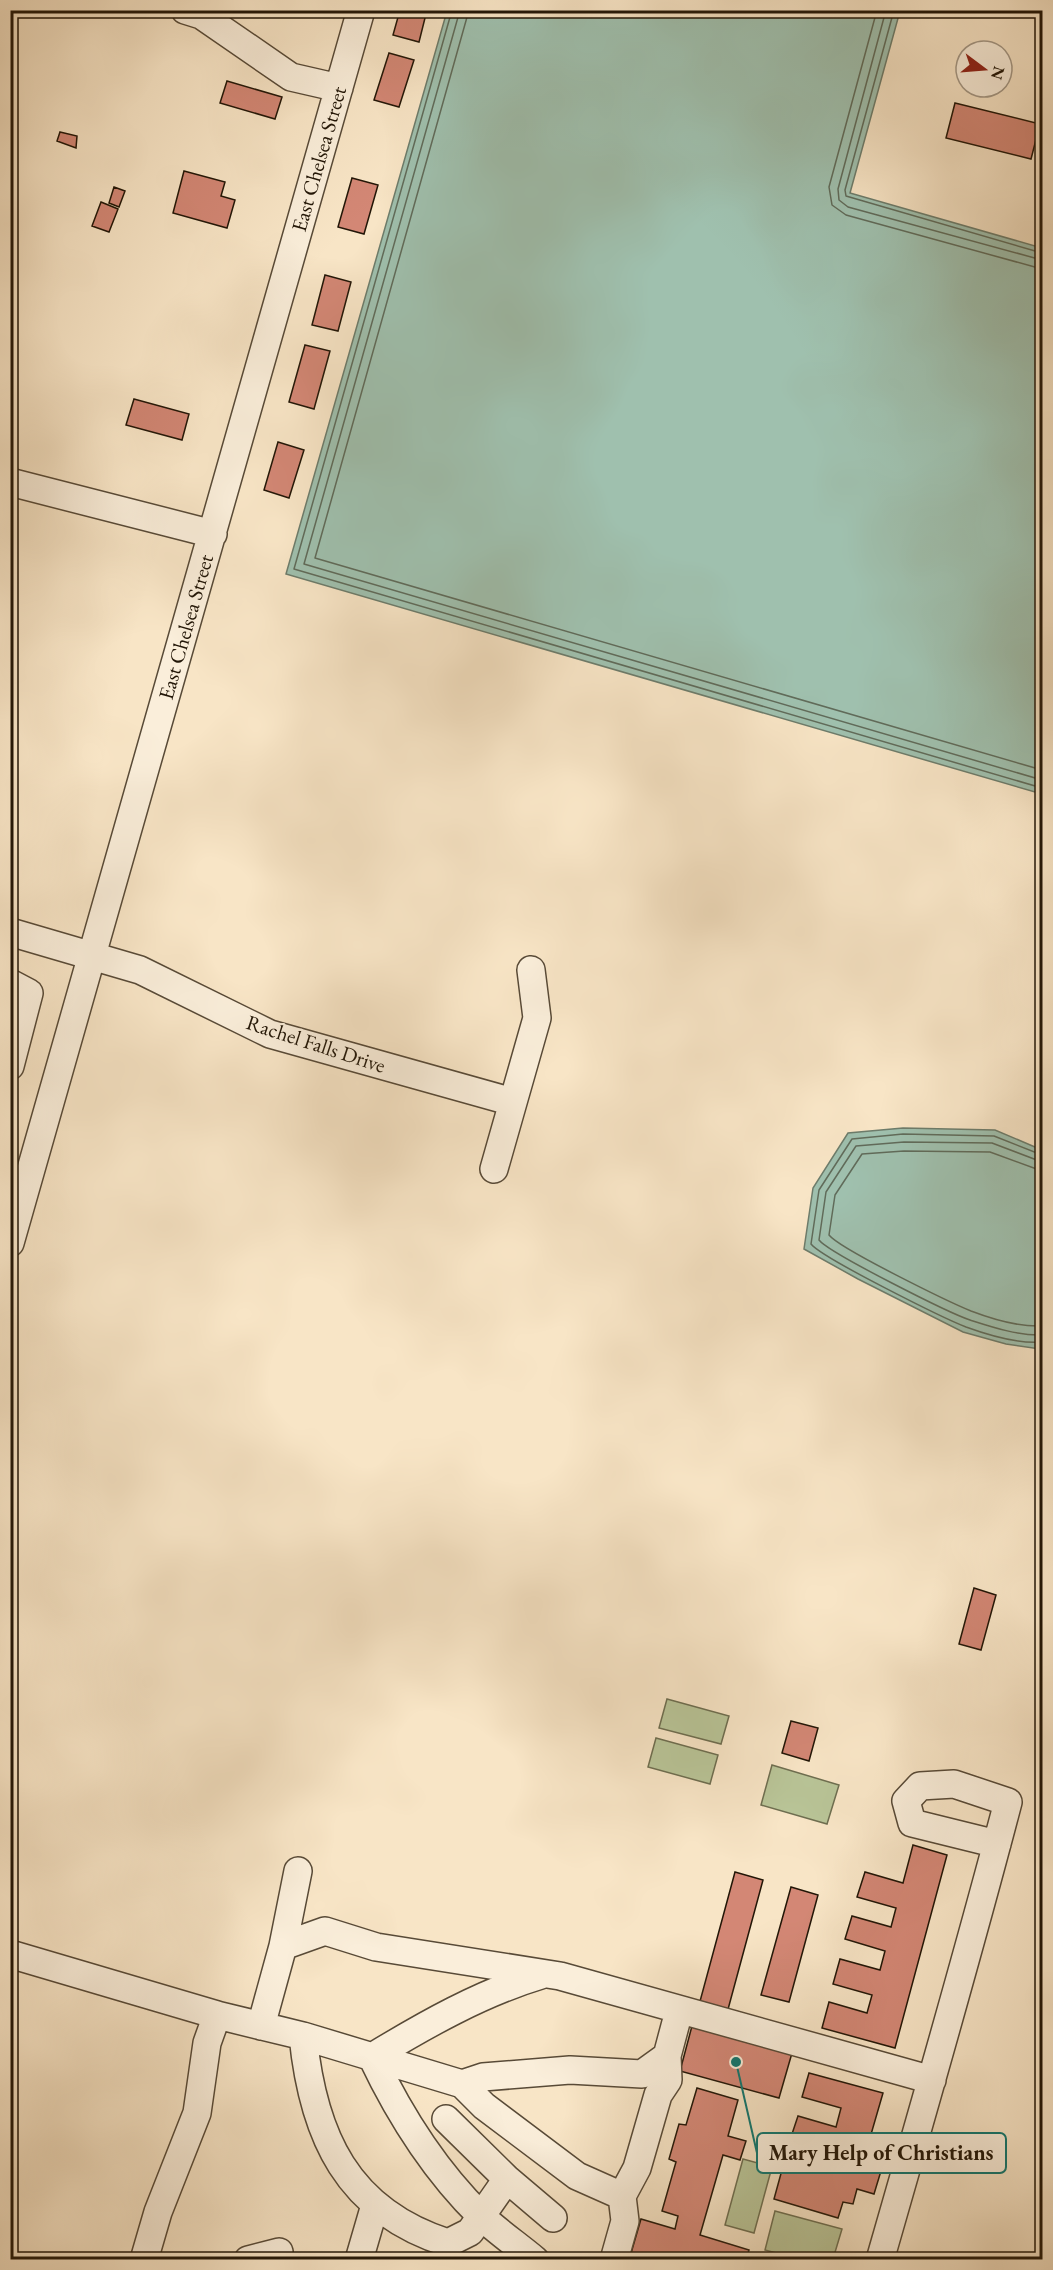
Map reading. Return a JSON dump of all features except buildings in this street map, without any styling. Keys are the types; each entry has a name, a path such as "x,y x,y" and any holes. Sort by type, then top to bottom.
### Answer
{"street":[{"path":"184,10 201,15 291,77 339,88"},
{"name":"East Chelsea Street","path":"10,1243 361,10"},
{"path":"10,482 213,534"},
{"name":"Rachel Falls Drive","path":"10,932 140,970 270,1034 513,1102"},
{"path":"494,1169 537,1018 531,970"},
{"path":"10,983 29,993 10,1066"},
{"path":"880,2259 997,1844"},
{"path":"261,2026 283,1946 298,1871"},
{"path":"283,1946 325,1931 376,1947 587,1982 680,2011 932,2080"},
{"path":"10,1954 216,2015 303,2036 462,2084 484,2106 577,2176 622,2196"},
{"path":"372,2057 428,2024 522,1981 542,1975"},
{"path":"614,2259 625,2221 622,2196 638,2168 650,2084 667,2056 680,2011"},
{"path":"144,2259 158,2212 197,2113 207,2043 216,2015"},
{"path":"303,2036 305,2062 328,2144 356,2188 375,2205 417,2234 448,2243 470,2232 483,2217 507,2179"},
{"path":"372,2057 414,2136 448,2182 483,2217 535,2259"},
{"path":"462,2084 483,2077 570,2070 650,2084"},
{"path":"446,2119 507,2179 553,2218"},
{"path":"359,2259 375,2205"},
{"path":"248,2259 279,2252"}],"shaded area":[{"path":"667,1699 729,1716 721,1744 659,1728"},
{"path":"656,1738 718,1755 710,1784 648,1767"},
{"path":"772,1765 839,1785 827,1824 761,1805"},
{"path":"743,2159 772,2167 754,2233 725,2225"},
{"path":"775,2211 842,2229 833,2259 798,2259 765,2250"}],"water":[{"path":"447,11 900,11 850,193 1042,248 1042,794 286,574"},
{"path":"903,1128 995,1130 1042,1150 1042,1346 1040,1349 1006,1344 963,1332 804,1249 813,1188 848,1133"}],"place":[{"name":"Mary Help of Christians","path":"736,2062"}]}
